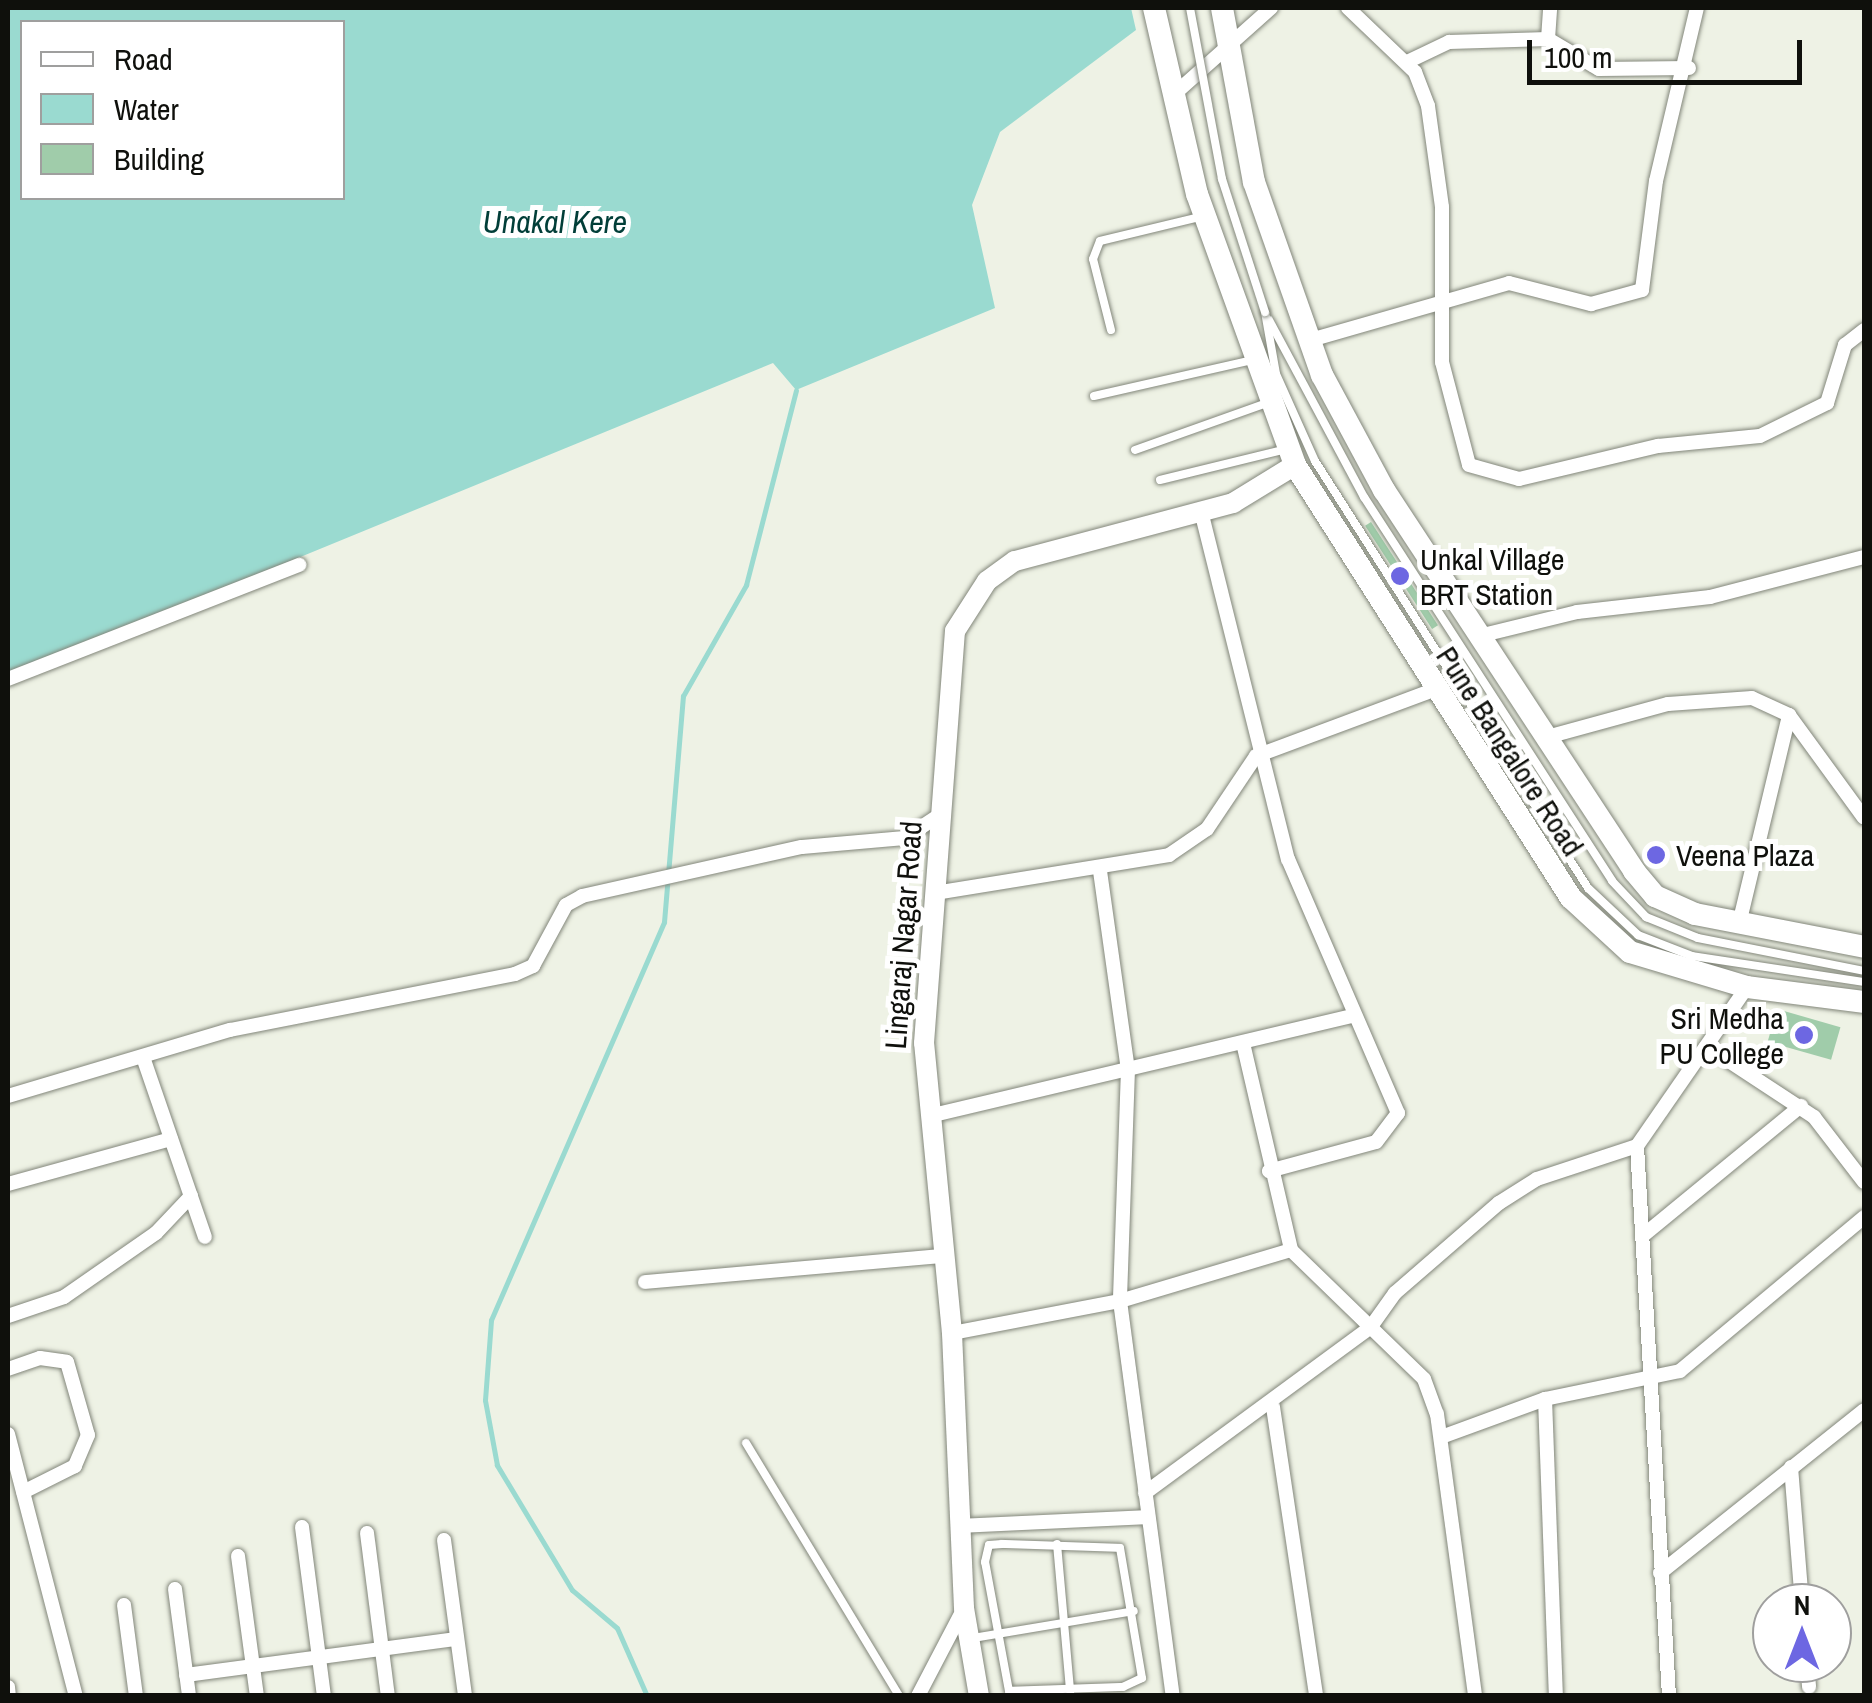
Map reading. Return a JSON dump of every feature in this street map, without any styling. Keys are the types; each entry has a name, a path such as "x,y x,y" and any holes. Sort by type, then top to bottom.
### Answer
{"main road":[{"name":"Pune Bangalore Road","path":"1154,8 1170,97 1204,216 1252,360 1292,457 1432,691 1582,914 1630,952 1747,986 1864,1002"},
{"name":"Pune Bangalore Road","path":"1222,8 1254,182 1307,341 1384,490 1655,896 1739,924 1864,947"}],"street":[{"path":"1170,97 1271,8"},
{"path":"1348,8 1407,62 1428,106 1442,207 1436,310 1458,448 1491,477 1519,479 1658,446 1760,436 1810,417 1827,403 1844,346 1864,330"},
{"path":"1548,39 1550,8"},
{"path":"1307,341 1436,310 1508,283 1543,285 1591,304 1642,290 1656,181 1689,68 1697,8"},
{"path":"1407,62 1449,42 1548,39 1599,68 1689,68"},
{"name":"Lingaraj Nagar Road","path":"980,1696 964,1608 952,1332 929,1116 924,1014 954,630 987,581 1057,545 1201,512 1261,493 1292,457"},
{"path":"1201,512 1256,756 1351,1016 1396,1122 1376,1142 1269,1171"},
{"path":"1483,635 1577,612 1710,597 1864,557"},
{"path":"8,679 299,565"},
{"path":"935,893 1100,872 1193,843 1256,756 1432,691"},
{"path":"1547,737 1696,700 1752,698 1789,715 1864,818"},
{"path":"1739,924 1789,715"},
{"path":"8,1096 144,1060 230,1030 516,974 534,966 566,905 785,850 905,838 941,814"},
{"path":"1100,872 1128,1070 1120,1302 1173,1696"},
{"path":"1145,1494 1272,1406 1370,1328 1395,1293 1500,1204 1537,1179 1637,1146 1709,1048 1747,986"},
{"path":"929,1116 1351,1016"},
{"path":"1243,1042 1269,1171 1291,1250 1424,1379 1444,1436 1475,1696"},
{"path":"1709,1048 1801,1106 1864,1182"},
{"path":"144,1060 206,1237"},
{"path":"1645,1234 1801,1106"},
{"path":"8,1184 172,1140"},
{"path":"1637,1146 1669,1696"},
{"path":"8,1316 64,1297 156,1233 191,1196"},
{"path":"1444,1436 1545,1399 1652,1380 1697,1359 1864,1217"},
{"path":"952,1332 1120,1302 1291,1250"},
{"path":"645,1282 943,1256"},
{"path":"8,1369 40,1358 67,1362 88,1435 76,1466 23,1492"},
{"path":"1545,1399 1556,1696"},
{"path":"1272,1406 1316,1696"},
{"path":"1660,1573 1864,1410"},
{"path":"8,1434 76,1696"},
{"path":"1790,1468 1800,1583"},
{"path":"960,1526 1148,1517"},
{"path":"302,1527 324,1696"},
{"path":"367,1533 388,1696"},
{"path":"444,1540 465,1696"},
{"path":"238,1556 256,1696"},
{"path":"175,1589 189,1696"},
{"path":"124,1606 136,1696"},
{"path":"918,1696 964,1608"},
{"path":"186,1675 458,1639"},
{"path":"1809,1683 1809,1687"},
{"path":"8,1687 9,1696"}],"lane":[{"path":"1190,8 1222,179 1264,312 1276,374 1315,461 1588,888 1638,936 1692,956 1864,982"},
{"path":"1110,330 1093,259 1100,241 1204,216"},
{"path":"1264,312 1364,497 1612,881 1646,917 1698,938 1864,971"},
{"path":"1094,396 1252,360"},
{"path":"1134,450 1268,402"},
{"path":"1160,480 1292,457"},
{"path":"746,1444 899,1696"},
{"path":"1057,1544 1070,1691"},
{"path":"1057,1544 1120,1548 1134,1611 1142,1678 1070,1691 1009,1691 985,1552 1057,1544"},
{"path":"969,1639 1134,1611"}],"water":[{"name":"Unakal Kere","path":"8,8 1131,8 1136,30 1000,132 972,205 995,308 796,390 773,363 8,677"}],"building":[{"path":"1371,522 1438,625 1432,629 1365,526"},
{"name":"Sri Medha PU College","path":"1777,1009 1840,1027 1831,1060 1768,1042"}],"waterway":[{"path":"647,1696 617,1628 572,1590 497,1465 485,1400 491,1320 664,922 683,696 746,585 796,390"}],"place":[{"name":"Unkal Village BRT Station","path":"1400,576"},
{"name":"Veena Plaza","path":"1656,855"},
{"name":"Sri Medha PU College","path":"1804,1035"}]}
